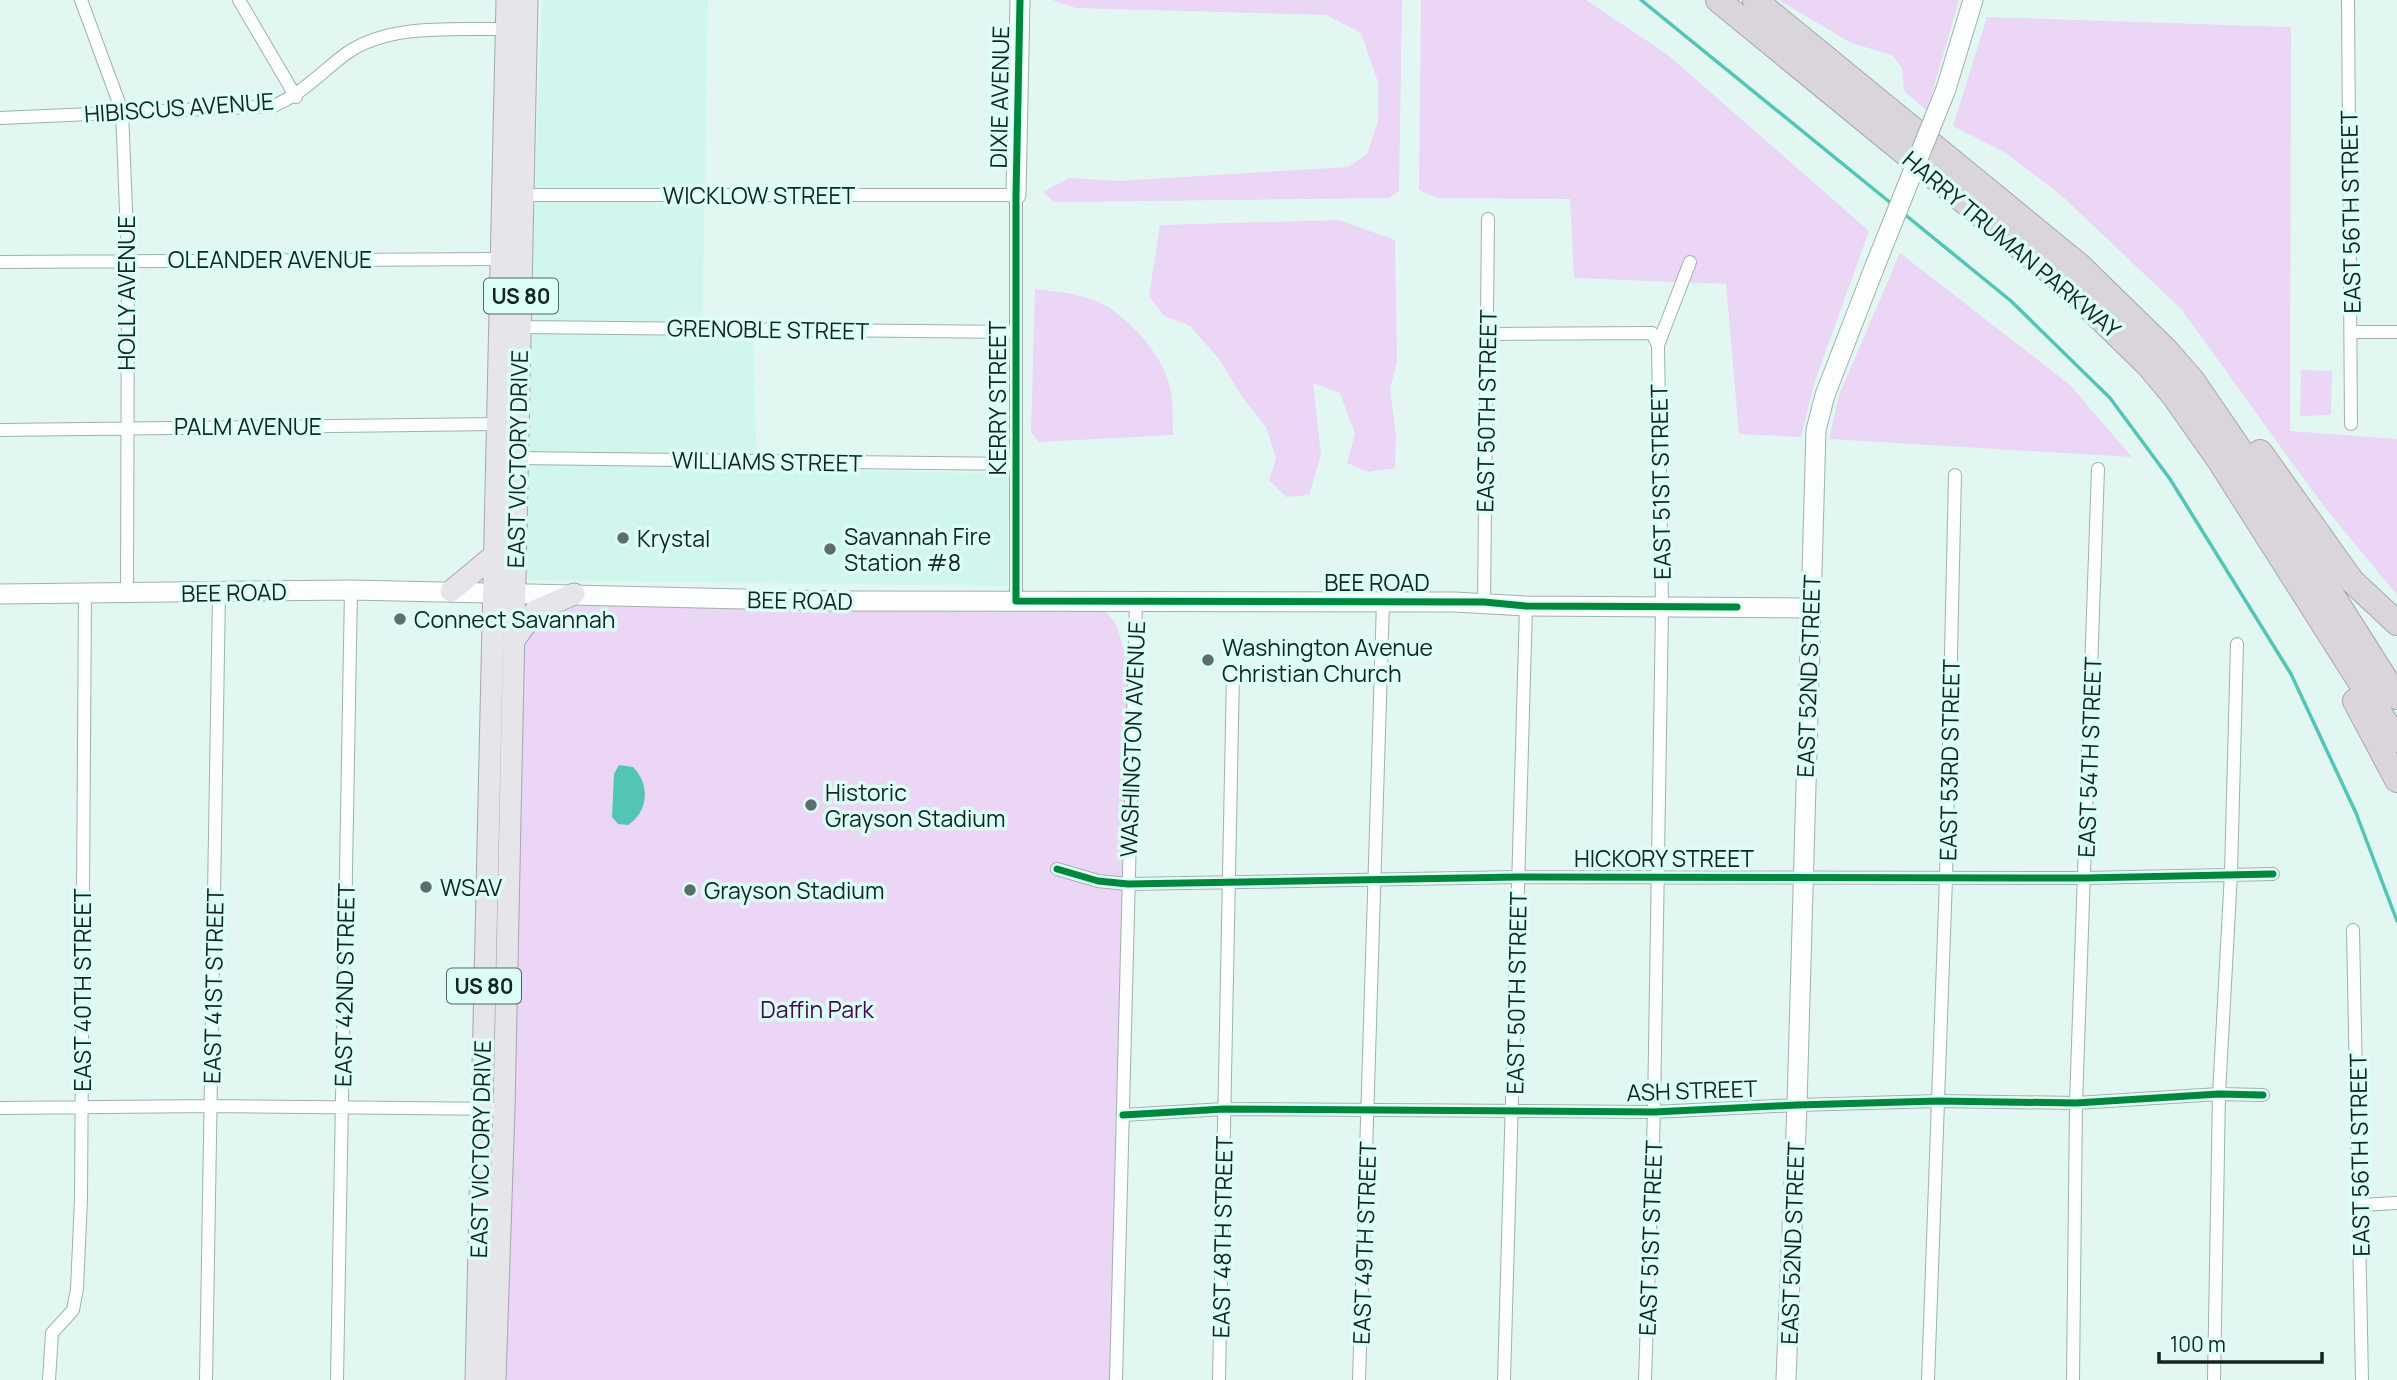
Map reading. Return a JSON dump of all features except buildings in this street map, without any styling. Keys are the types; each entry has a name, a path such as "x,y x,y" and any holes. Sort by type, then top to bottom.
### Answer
{"highway":[{"name":"HARRY TRUMAN PARKWAY","path":"1718,0 2094,310 2174,396 2397,740"},
{"name":"HARRY TRUMAN PARKWAY","path":"1755,0 2046,238 2129,311 2193,381 2397,697"},
{"path":"2046,238 2099,272 2148,310 2200,364 2352,581 2397,623"},
{"path":"2256,519 2397,780"}],"main road":[{"name":"EAST VICTORY DRIVE","path":"476,1380 481,1109 513,642 493,556 507,0"},
{"name":"EAST VICTORY DRIVE","path":"495,1380 504,1109 497,876 503,592 517,458 527,0"},
{"name":"DIXIE AVENUE","path":"1016,195 1020,0"},
{"name":"EAST 52ND STREET","path":"1786,1380 1797,1105 1801,877 1816,430 1825,395 1946,89 1973,0"},
{"path":"451,591 493,556"},
{"name":"BEE ROAD","path":"0,594 351,590 808,601 1484,602 1525,606 1811,608"},
{"path":"513,642 535,611 574,594"}],"street":[{"name":"HOLLY AVENUE","path":"81,0 122,111 128,259 127,593"},
{"path":"239,0 296,97"},
{"name":"EAST 56TH STREET","path":"2348,0 2351,424"},
{"name":"HIBISCUS AVENUE","path":"0,118 274,106 296,97 349,52 369,43 393,36 444,30 505,29"},
{"name":"WICKLOW STREET","path":"501,196 1016,195"},
{"name":"KERRY STREET","path":"1016,195 1016,601"},
{"name":"EAST 50TH STREET","path":"1484,602 1488,219"},
{"name":"OLEANDER AVENUE","path":"0,262 128,259 499,259"},
{"name":"EAST 51ST STREET","path":"1645,1380 1659,878 1662,607 1658,345 1690,262"},
{"name":"GRENOBLE STREET","path":"520,327 1016,332"},
{"path":"2352,332 2397,332"},
{"path":"1487,334 1652,334 1658,345"},
{"name":"PALM AVENUE","path":"0,430 126,426 496,424"},
{"name":"WILLIAMS STREET","path":"517,458 1016,464"},
{"name":"EAST 54TH STREET","path":"2073,1380 2076,1103 2098,469"},
{"name":"EAST 53RD STREET","path":"1928,1380 1946,878 1955,475"},
{"name":"EAST 42ND STREET","path":"337,1380 351,590"},
{"name":"EAST 40TH STREET","path":"49,1380 52,1333 73,1310 77,1289 82,1107 85,592"},
{"name":"EAST 41ST STREET","path":"206,1380 219,592"},
{"name":"WASHINGTON AVENUE","path":"1116,1380 1136,601"},
{"name":"EAST 49TH STREET","path":"1359,1380 1383,602"},
{"name":"EAST 50TH STREET","path":"1504,1380 1525,606"},
{"path":"2214,1380 2219,1094 2231,873 2237,644"},
{"name":"EAST 48TH STREET","path":"1219,1380 1233,673"},
{"name":"HICKORY STREET","path":"1057,869 1098,881 1128,884 1518,877 2085,878 2273,874"},
{"name":"EAST 56TH STREET","path":"2353,930 2362,1380"},
{"name":"ASH STREET","path":"1123,1115 1224,1109 1654,1112 1938,1101 2076,1103 2219,1094 2263,1095"},
{"path":"0,1108 211,1106 504,1109"},
{"path":"2360,1205 2397,1203"}],"shaded area":[{"path":"542,0 708,0 702,335 753,336 757,468 1009,474 1008,586 520,580"},
{"path":"619,765 633,767 639,774 644,789 645,797 640,812 628,825 618,824 612,817 614,774"}],"green space":[{"path":"1052,0 1402,0 1399,191 1389,198 1054,202 1043,192 1069,178 1117,181 1348,167 1367,154 1378,121 1378,82 1361,33 1326,15 1076,8"},
{"path":"1421,0 1586,0 1668,55 1869,231 1814,384 1801,437 1739,434 1726,284 1574,278 1570,199 1437,198 1419,190"},
{"path":"1779,0 1959,0 1927,111 1904,91 1902,68 1892,55 1851,43"},
{"path":"1987,17 2291,27 2290,431 2397,439 2397,595 2322,504 2181,309 2062,196 2006,153 1953,126"},
{"path":"1339,220 1395,240 1397,361 1390,389 1396,436 1395,468 1368,472 1347,463 1355,434 1340,393 1313,383 1321,455 1309,495 1286,497 1269,480 1276,458 1266,427 1242,397 1220,360 1190,326 1163,315 1149,296 1160,225"},
{"path":"1900,253 2070,385 2132,457 1829,439 1839,395"},
{"path":"1035,289 1091,299 1118,314 1137,332 1154,352 1166,375 1172,399 1173,435 1039,442 1031,432"},
{"path":"2301,370 2332,371 2331,415 2300,416"},
{"name":"Daffin Park","path":"554,604 1104,609 1116,624 1129,665 1110,1380 502,1380 522,644 527,627"}],"waterway":[{"path":"1641,0 1892,204"},
{"path":"1903,213 2011,301 2110,398 2170,479 2291,674 2356,813 2397,921"}],"cycle path":[{"path":"1020,0 1016,195 1016,601 1484,602 1526,606 1737,607"},
{"path":"1057,869 1098,881 1128,884 1518,877 2085,878 2273,874"},
{"path":"1123,1115 1224,1109 1654,1112 1938,1101 2076,1103 2219,1094 2263,1095"}],"place":[{"name":"Krystal","path":"623,538"},
{"name":"Savannah Fire Station #8","path":"830,549"},
{"name":"Connect Savannah","path":"400,619"},
{"name":"Washington Avenue Christian Church","path":"1208,660"},
{"name":"Historic Grayson Stadium","path":"811,805"},
{"name":"WSAV","path":"426,887"},
{"name":"Grayson Stadium","path":"690,890"}]}
